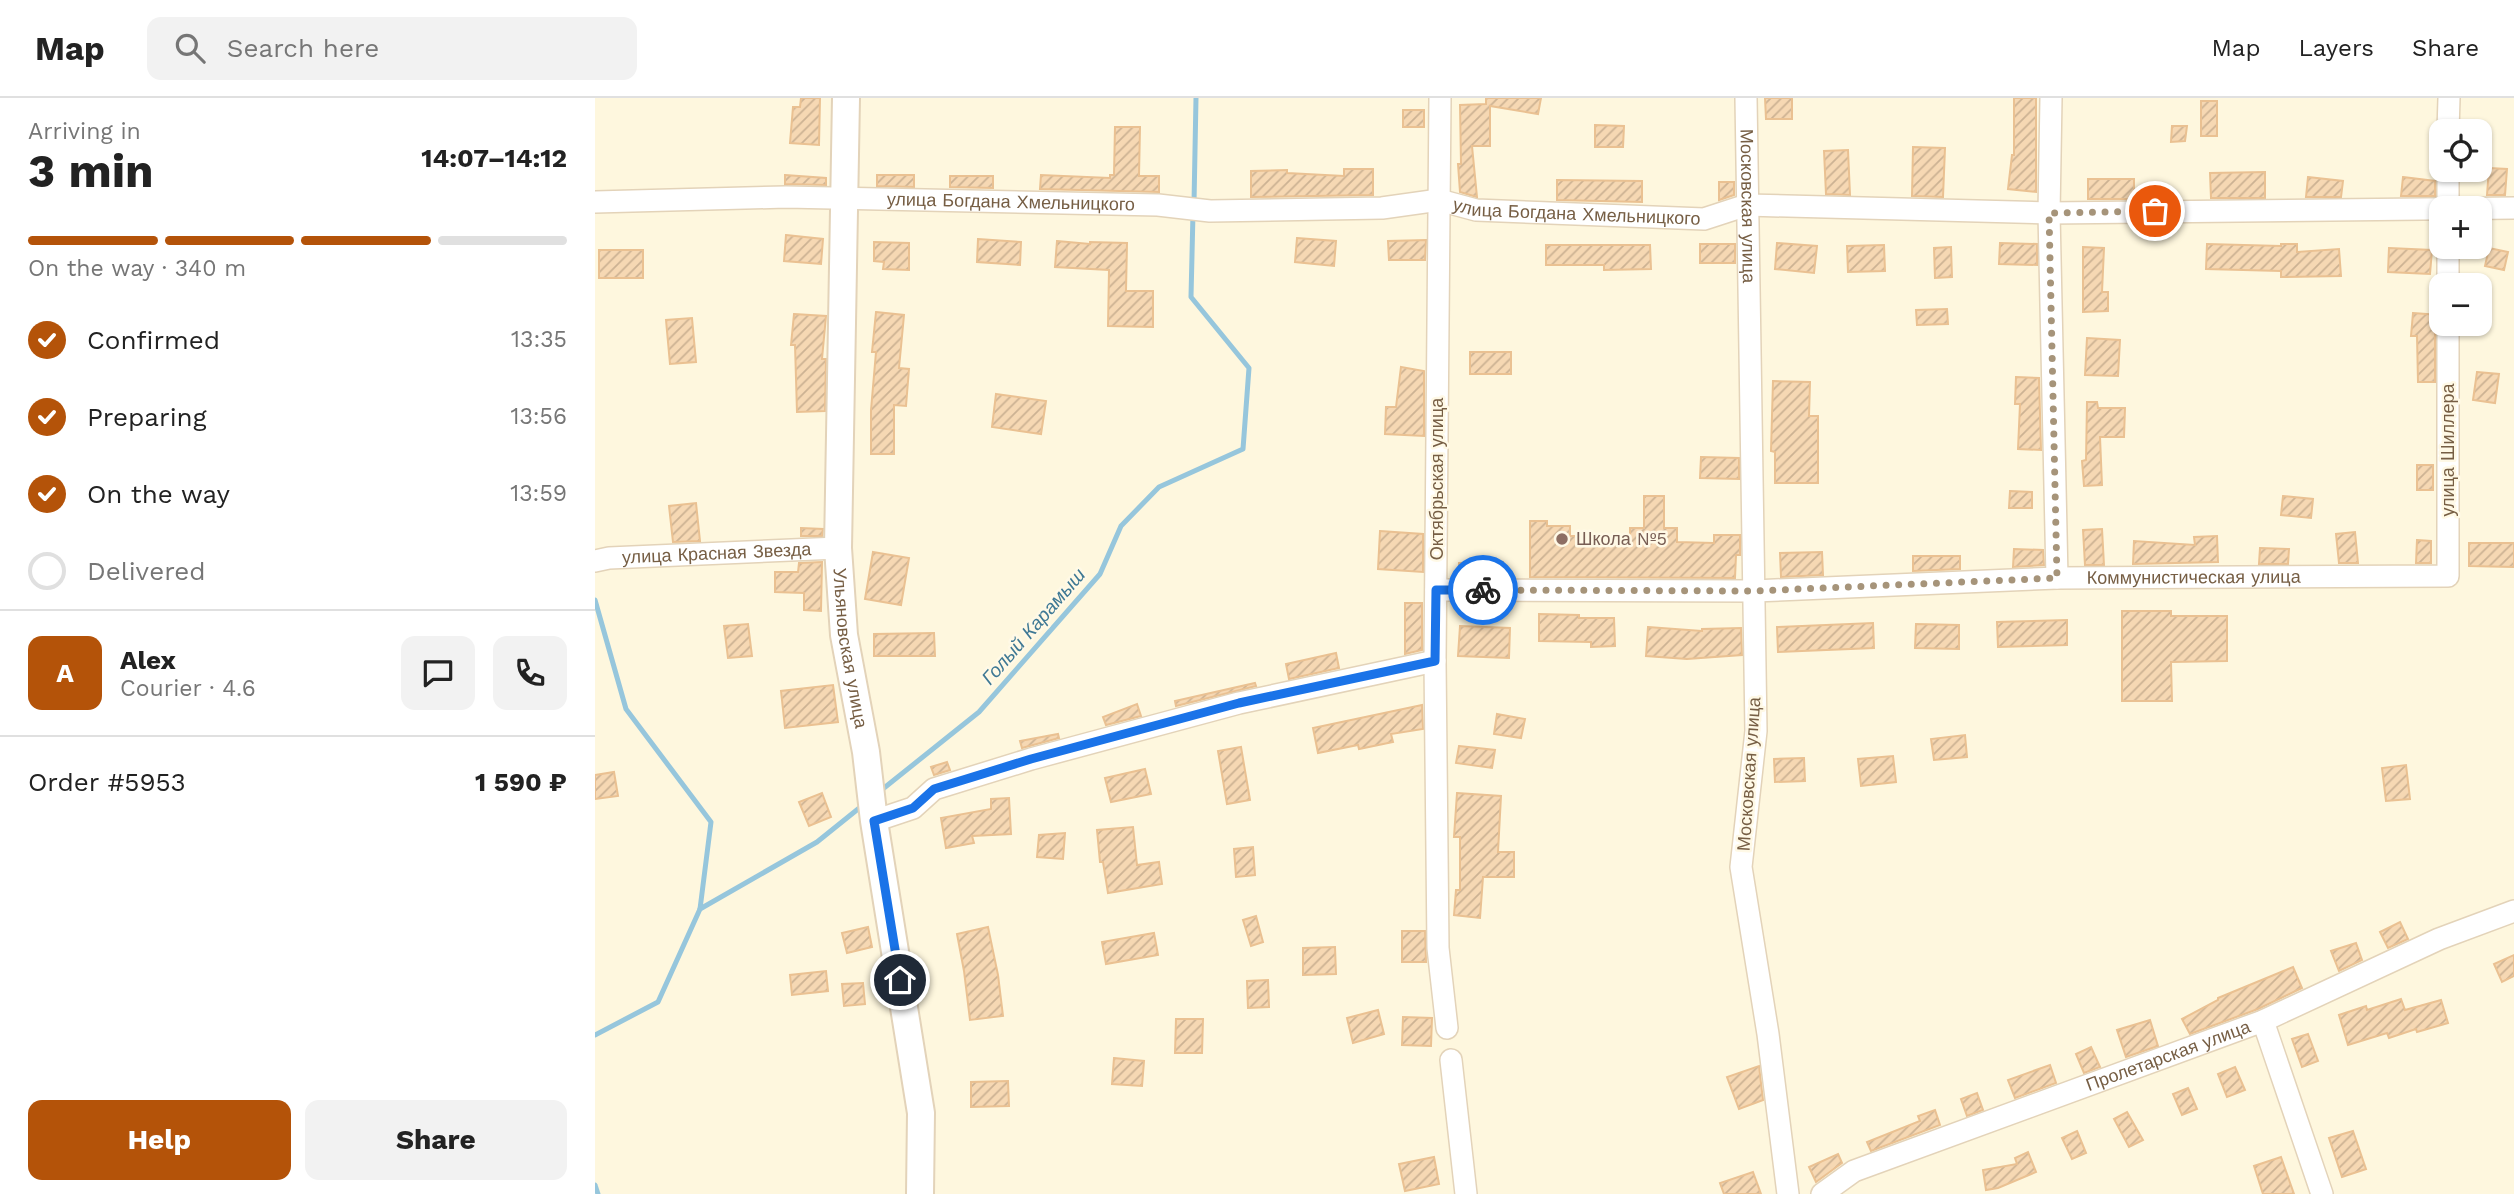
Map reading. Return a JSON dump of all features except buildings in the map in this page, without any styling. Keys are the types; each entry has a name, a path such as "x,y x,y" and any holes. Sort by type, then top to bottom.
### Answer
{"street":[{"name":"Ульяновская улица","path":"846,98 838,548 844,635 866,752 874,821 921,1113 921,1194"},
{"name":"Октябрьская улица","path":"1440,98 1435,661 1438,948 1447,1028"},
{"name":"Московская улица","path":"1746,98 1756,731 1741,867 1768,1034 1788,1194"},
{"path":"2051,98 2049,213 2057,578"},
{"path":"2448,119 2449,98"},
{"name":"улица Богдана Хмельницкого","path":"595,202 786,197 1158,205 1210,211 1382,208 1439,200 1476,210 1704,219 1747,205 2049,213 2429,208"},
{"name":"улица Богдана Хмельницкого","path":"2492,208 2514,208"},
{"name":"улица Шиллера","path":"2448,336 2448,576"},
{"name":"улица Красная Звезда","path":"602,560 838,548"},
{"name":"Коммунистическая улица","path":"1436,590 1754,591 2057,578 2448,576"},
{"path":"874,821 913,808 934,789 1031,759 1239,703 1435,661"},
{"name":"Пролетарская улица","path":"1822,1194 1854,1171 2263,1021 2439,939 2514,911"},
{"path":"2263,1021 2322,1194"},
{"path":"1451,1059 1466,1194"}],"waterway":[{"name":"Голый Карамыш","path":"1194,203 1196,98"},
{"name":"Голый Карамыш","path":"879,792 979,712 1100,574 1121,526 1159,487 1243,449 1249,368 1191,297 1193,213"},
{"name":"Голый Карамыш","path":"595,600 626,709 711,822 700,909 658,1002 595,1035"},
{"name":"Голый Карамыш","path":"700,909 817,842 863,805"},
{"name":"Голый Карамыш","path":"595,1185 598,1194"}],"way so far":[{"path":"1483,590 1754,591 2057,578 2049,213 2155,211"}],"place":[{"name":"Школа №5","path":"1562,539"}],"route":[{"path":"900,980 874,821 913,808 934,789 1031,759 1239,703 1435,661 1436,590 1483,590"}]}
